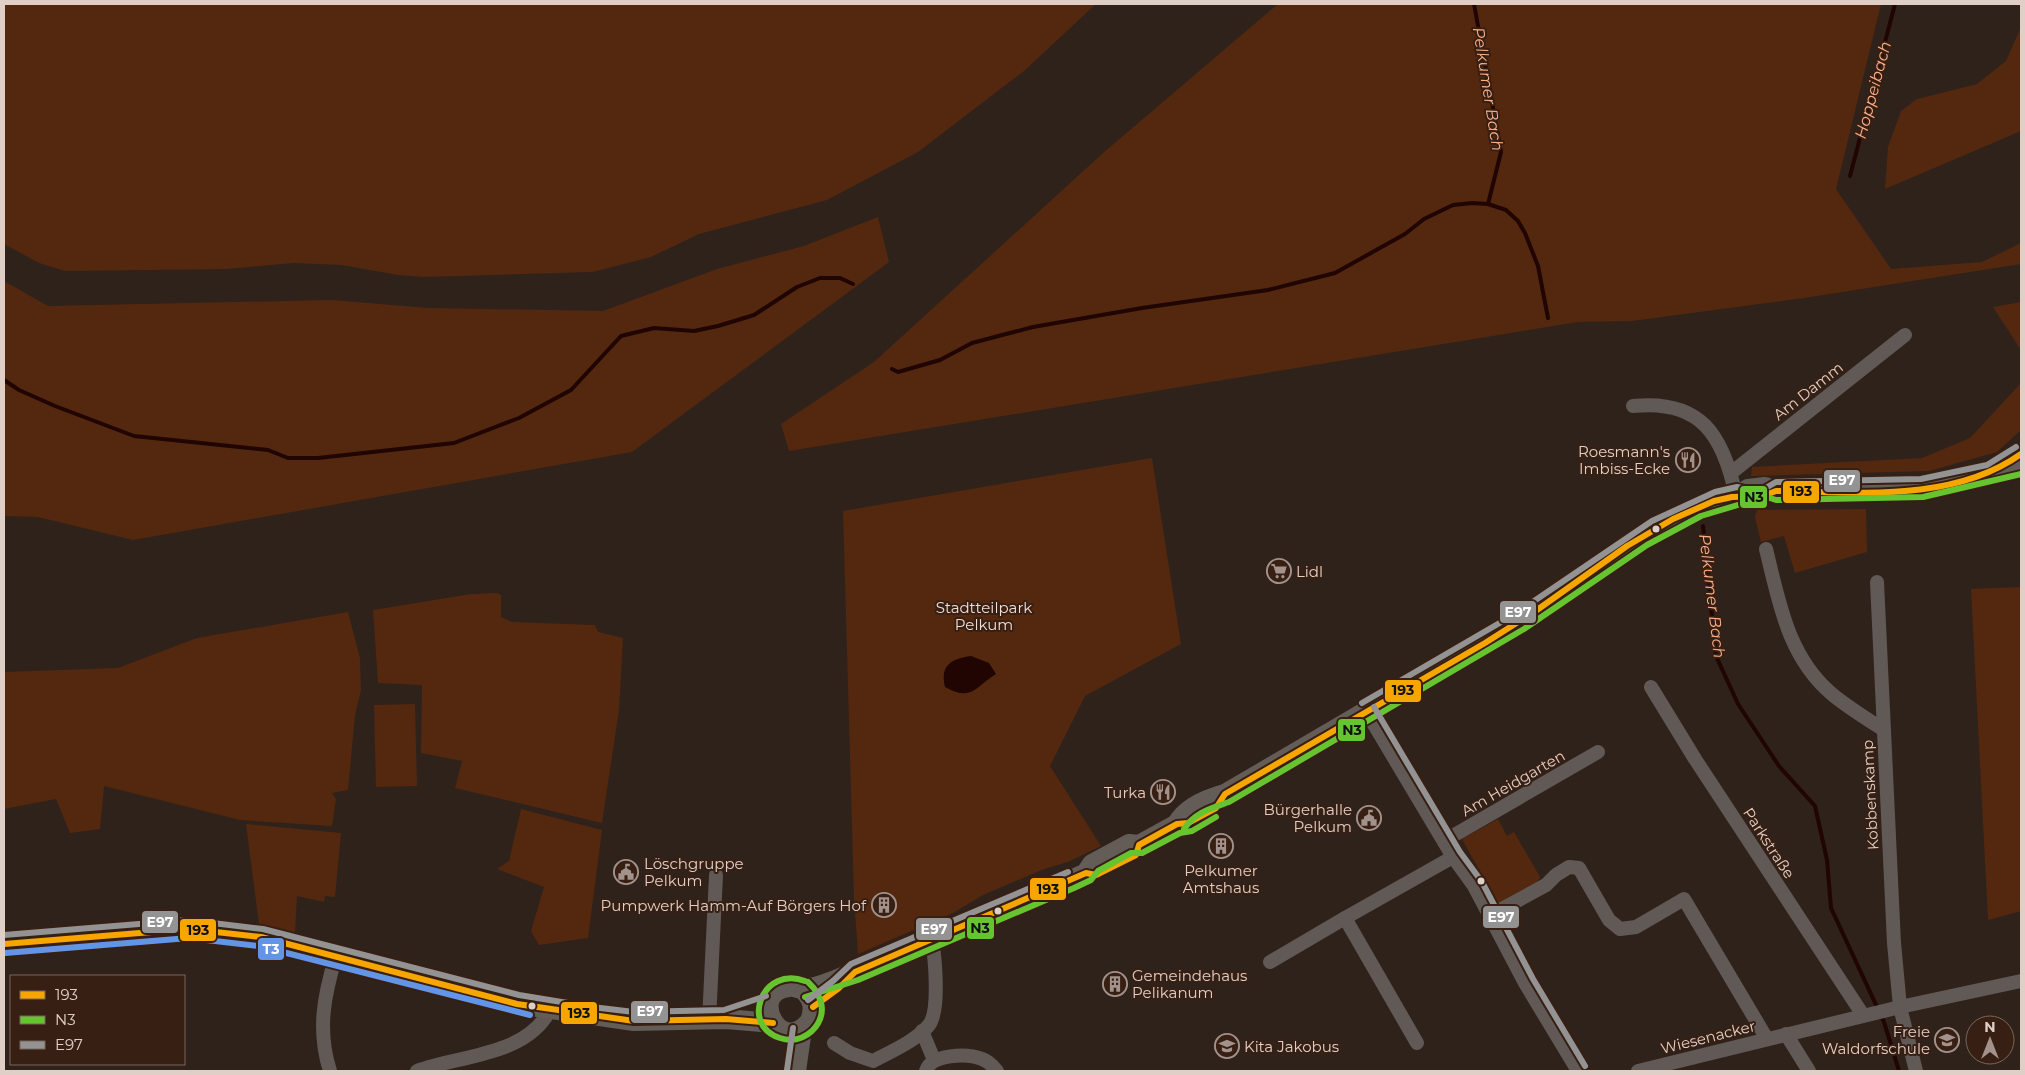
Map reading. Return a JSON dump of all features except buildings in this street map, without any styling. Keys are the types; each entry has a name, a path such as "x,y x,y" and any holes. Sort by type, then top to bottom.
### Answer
{"main road":[{"path":"1990,473 2021,454"},
{"path":"790,1071 776,992 788,987 802,989 855,972 1086,873 1092,864 1129,844 1139,845 1177,824 1182,814 1209,798 1226,794 1520,621 1642,537 1698,508 1737,496 1749,499 1766,497 1776,491 1922,488 2021,465"},
{"path":"4,944 189,929 221,931 261,937 516,1004 634,1021 810,1021 813,1007 812,1000 802,989"},
{"path":"813,1007 839,988 855,972"},
{"path":"781,1022 796,1071"}],"street":[{"name":"Am Damm","path":"1731,473 1905,335"},
{"path":"1633,406 1653,404 1672,407 1687,412 1701,420 1713,434 1731,473 1737,496"},
{"path":"1766,548 1784,616 1803,663 1832,695 1884,730"},
{"name":"Kobbenskamp","path":"1876,582 1893,934 1893,1008 1916,1071"},
{"name":"Parkstraße","path":"1651,687 1695,759 1867,1014"},
{"path":"1366,711 1453,857 1468,876 1525,983 1578,1071"},
{"name":"Am Heidgarten","path":"1444,841 1598,752"},
{"path":"1270,962 1453,857"},
{"path":"1490,915 1546,885 1556,874 1569,867 1578,868 1609,920 1620,929 1636,927 1684,899 1767,1039"},
{"path":"716,875 717,1020"},
{"path":"1345,918 1417,1043"},
{"path":"834,1043 876,1066 929,1025 934,1016 936,960 932,940"},
{"path":"330,1071 322,1021 325,993 336,956"},
{"path":"1893,1008 2021,981"},
{"name":"Wiesenacker","path":"1638,1071 1893,1008"},
{"path":"418,1071 487,1052 519,1040 537,1028 550,1010"},
{"path":"922,1030 930,1066 973,1056 983,1059 997,1071"},
{"path":"1786,1034 1809,1071"}],"green space":[{"path":"4,4 1096,4 1024,71 918,152 827,200 699,234 651,257 593,272 425,277 398,275 342,265 293,263 227,269 65,271 39,263 4,244"},
{"path":"1278,4 1881,4 1836,189 1891,269 1982,262 2021,243 2021,264 1804,298 1632,321 1578,322 789,451 781,424 874,362 1103,153"},
{"path":"2021,27 2021,131 1885,189 1888,147 1901,111 1917,99 1977,84 2006,61"},
{"path":"878,217 889,262 632,452 133,540 38,517 4,516 4,281 48,306 332,300 428,308 603,311 717,269 804,246"},
{"path":"2021,302 2021,350 1993,307"},
{"path":"2021,383 2021,430 1997,452 1929,471 1751,476 1752,467 1922,458 1970,438"},
{"name":"Stadtteilpark Pelkum","path":"1152,458 1181,644 1085,696 1050,766 1101,846 1068,862 1044,869 983,895 953,913 858,954 854,897 843,511"},
{"path":"1866,509 1867,552 1795,573 1784,536 1761,542 1755,517 1757,510"},
{"path":"2021,587 2021,911 1988,920 1971,589"},
{"path":"497,593 501,595 501,617 512,622 595,625 598,632 623,638 619,710 602,823 455,788 462,761 421,753 422,685 378,683 373,610 471,594"},
{"path":"348,612 360,658 361,690 355,715 348,790 332,793 336,799 332,826 240,820 104,786 100,829 70,833 56,799 4,809 4,672 118,668 197,638"},
{"path":"415,704 417,786 376,787 374,705"},
{"path":"521,809 602,830 588,938 539,945 531,931 544,887 497,869 509,861"},
{"path":"1498,819 1507,836 1514,832 1540,877 1536,886 1499,906 1462,839"},
{"path":"246,824 341,833 335,897 325,896 324,902 297,896 295,932 259,924"}],"shaded area":[{"path":"971,656 989,663 996,674 978,688 967,693 961,693 945,687 944,673 949,664 958,659"}],"waterway":[{"name":"Pelkumer Bach","path":"1474,4 1501,152 1488,204"},
{"name":"Hoppeibach","path":"1850,176 1895,4"},
{"path":"892,369 898,372 940,360 972,343 1033,327 1142,308 1268,290 1335,273 1405,234 1424,219 1453,205 1472,203 1488,204 1506,210 1518,221 1525,233 1538,266 1548,318"},
{"path":"4,380 19,390 55,406 134,436 268,450 288,458 318,458 454,443 519,418 571,390 621,336 654,328 694,331 718,326 754,315 797,287 820,278 840,278 853,284"},
{"name":"Pelkumer Bach","path":"1703,526 1716,656 1738,704 1779,766 1815,806 1827,860 1831,908 1884,1022 1899,1071"}],"transit line":[{"name":"E97","path":"1362,703 1515,614 1652,521 1715,492 1737,487 1750,490 1764,489 1776,482 1921,479 1987,465 2016,447"},
{"name":"193","path":"813,1007 839,988 855,972 1086,873 1096,875 1136,855 1139,845 1177,824 1188,823 1216,808 1225,794 1485,643 1537,610 1627,546 1673,519 1714,501 1732,497 1763,496 1776,491 1870,493 1934,488 1965,481 1994,470 2021,454"},
{"name":"N3","path":"1184,829 1193,818 1229,802 1524,629 1647,545 1701,516 1741,504 1751,497 1764,496 1776,500 1923,497 2021,474"},
{"name":"E97","path":"1374,707 1460,852 1482,882 1533,979 1585,1066"},
{"name":"N3","path":"805,997 858,980 1074,888 1091,880 1098,871 1131,853 1142,853 1180,833 1192,831 1216,817"},
{"name":"E97","path":"808,1000 851,964 1068,872"},
{"name":"E97","path":"4,935 188,920 263,929 519,995 592,1007 634,1012 724,1010 766,996"},
{"name":"193","path":"4,944 189,929 261,937 517,1004 634,1021 726,1019 773,1023"},
{"name":"T3","path":"5,953 189,938 259,946 530,1015"},
{"name":"N3","path":"805,981 790,978 778,981 768,989 761,999 759,1010 761,1021 768,1031 780,1038 797,1039 805,1036 817,1025 822,1012 822,1006 817,993 808,982"},
{"name":"E97","path":"787,1070 793,1028"}],"place":[{"name":"Roesmann's Imbiss-Ecke","path":"1688,460"},
{"name":"Lidl","path":"1279,571"},
{"name":"Turka","path":"1163,792"},
{"name":"Bürgerhalle Pelkum","path":"1369,818"},
{"name":"Pelkumer Amtshaus","path":"1221,846"},
{"name":"Löschgruppe Pelkum","path":"626,872"},
{"name":"Pumpwerk Hamm-Auf Börgers Hof","path":"884,905"},
{"name":"Gemeindehaus Pelikanum","path":"1115,984"},
{"name":"Freie Waldorfschule","path":"1947,1040"},
{"name":"Kita Jakobus","path":"1227,1046"}]}
